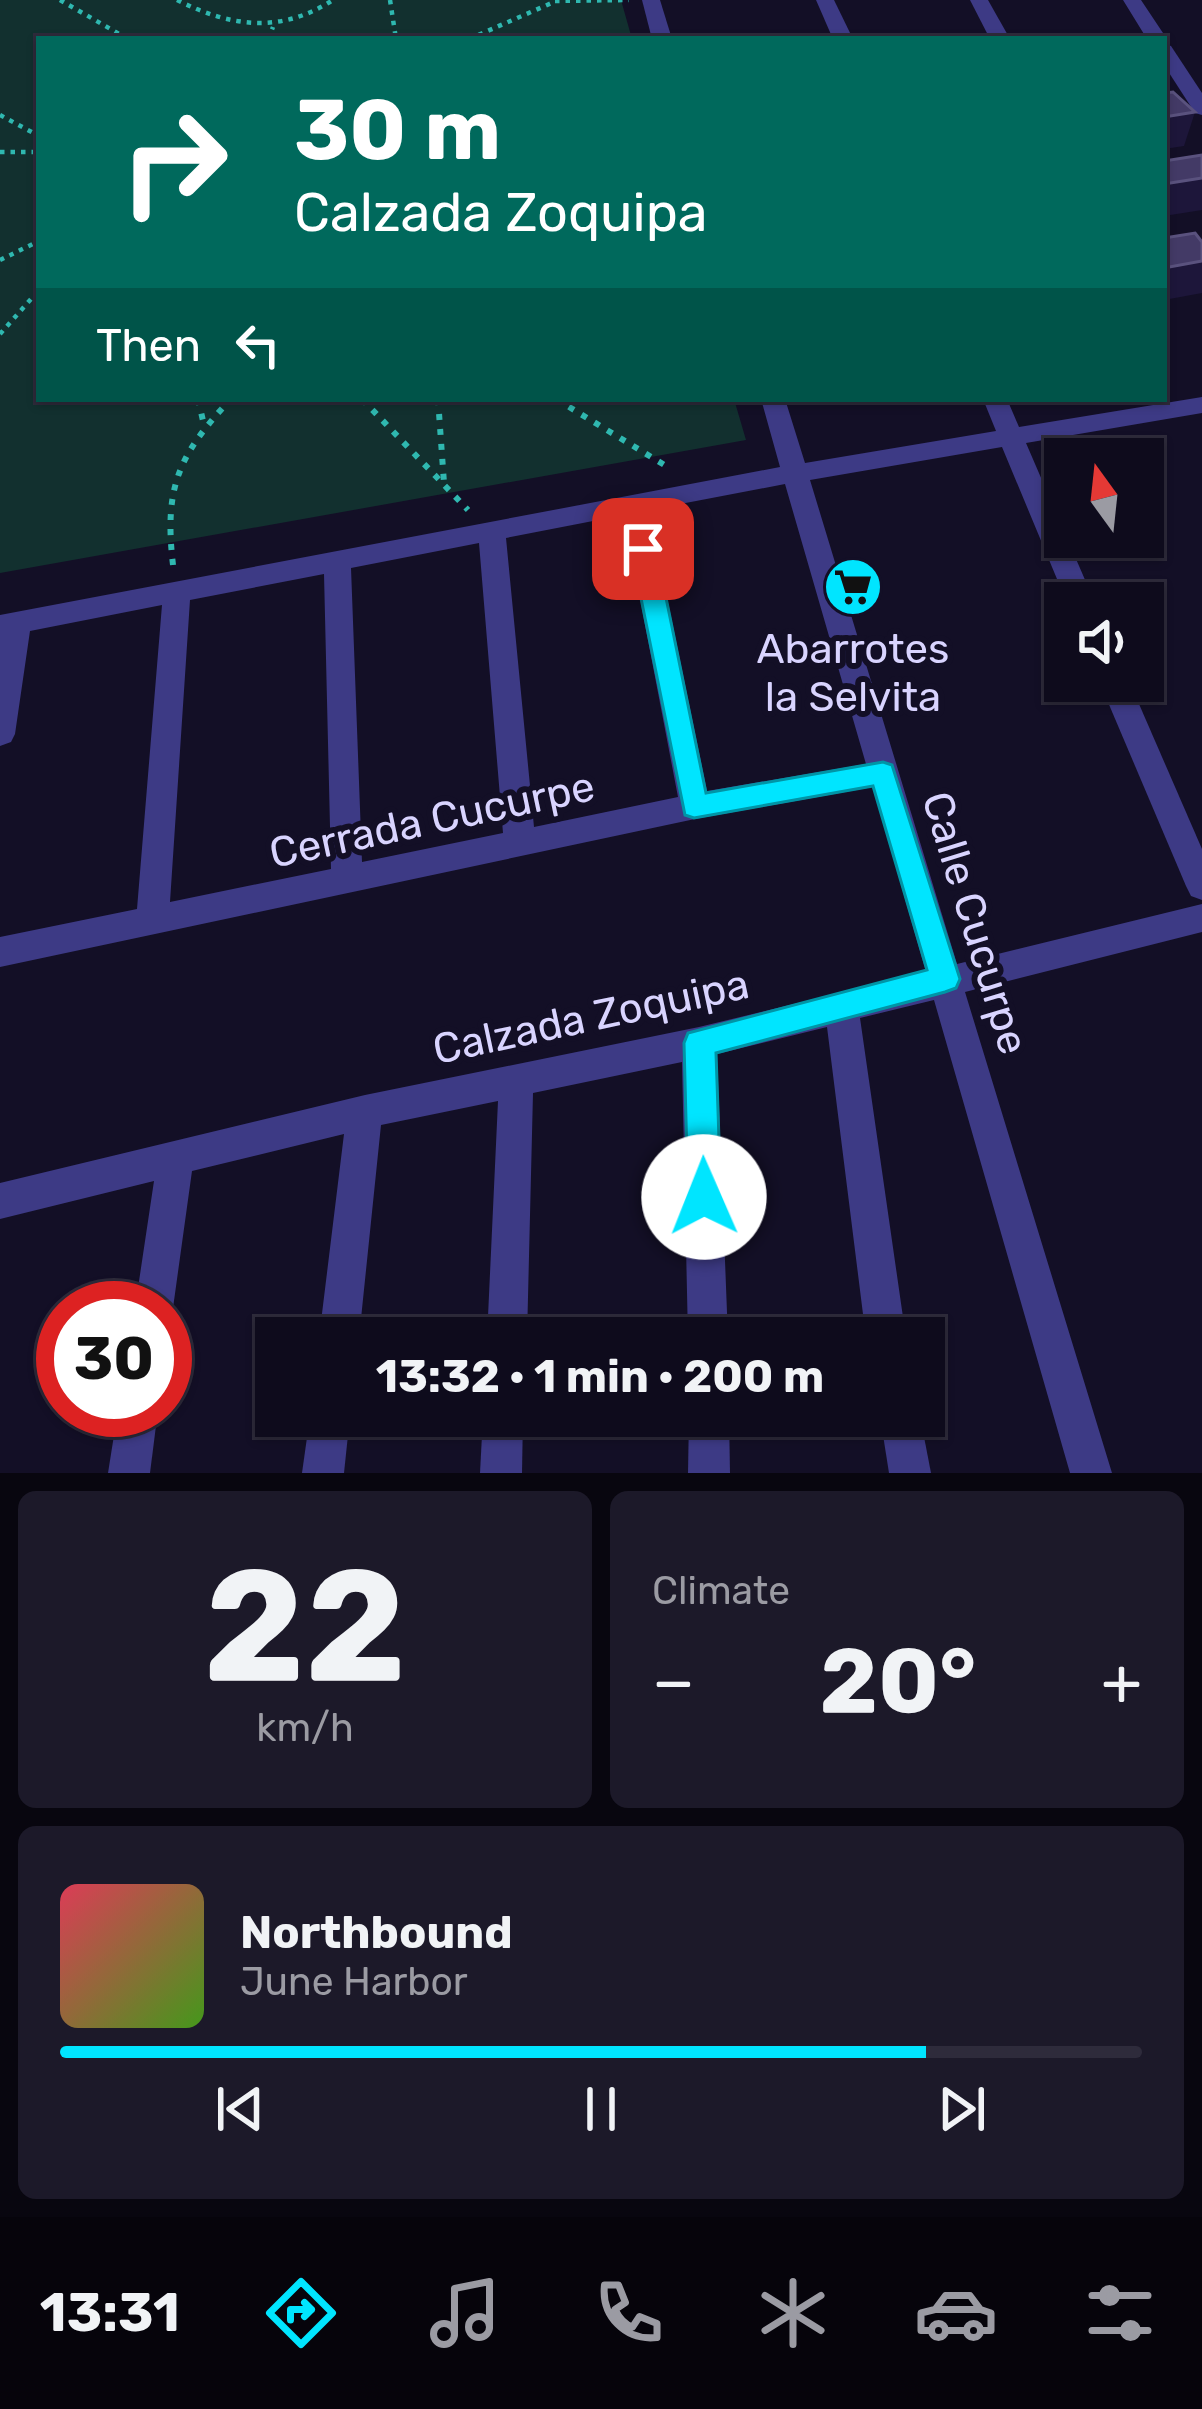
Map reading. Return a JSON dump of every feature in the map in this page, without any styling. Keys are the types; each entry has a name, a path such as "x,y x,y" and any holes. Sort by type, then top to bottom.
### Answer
{"street":[{"path":"651,0 661,36"},
{"path":"825,0 842,36"},
{"path":"979,0 998,36"},
{"path":"1132,0 1155,36"},
{"path":"1167,55 1197,108"},
{"name":"Calle Cucurpe","path":"774,402 1091,1473"},
{"path":"996,402 1072,582"},
{"path":"0,734 8,624 796,473 1202,405"},
{"path":"634,506 694,806"},
{"path":"492,533 520,845"},
{"path":"337,564 347,881"},
{"path":"152,921 177,593"},
{"path":"1123,702 1202,886"},
{"name":"Cerrada Cucurpe","path":"0,952 694,806 883,773"},
{"name":"Calzada Zoquipa","path":"0,1202 365,1112 700,1043 1202,918"},
{"path":"841,1005 883,1317"},
{"path":"700,1043 707,1317"},
{"path":"507,1317 517,1081"},
{"path":"341,1317 365,1112"},
{"path":"158,1281 176,1158"},
{"path":"129,1473 134,1437"},
{"path":"323,1473 327,1437"},
{"path":"501,1473 502,1437"},
{"path":"709,1437 709,1473"},
{"path":"904,1437 910,1473"}],"path":[{"path":"60,0 123,36"},
{"path":"177,0 203,15 238,26 273,27 315,13 333,0"},
{"path":"390,0 396,36"},
{"path":"476,36 555,1 651,0"},
{"path":"269,36 273,27"},
{"path":"0,115 36,134"},
{"path":"0,152 36,152"},
{"path":"0,260 36,242"},
{"path":"0,334 36,293"},
{"path":"199,402 204,425"},
{"path":"177,593 166,518 171,481 183,453 228,402"},
{"path":"365,402 492,533"},
{"path":"438,402 444,487"},
{"path":"561,402 706,491"}],"green space":[{"path":"0,0 621,0 631,36 36,36 36,402 735,402 746,440 0,573"}],"building":[{"path":"1173,92 1195,112 1167,117 1167,93"},
{"path":"1202,155 1202,178 1167,184 1167,161"},
{"path":"1195,233 1202,242 1202,261 1167,267 1167,238"}],"place":[{"name":"Abarrotes la Selvita","path":"853,587"}],"route":[{"path":"643,549 694,806 883,773 945,979 700,1043 704,1197"}]}
